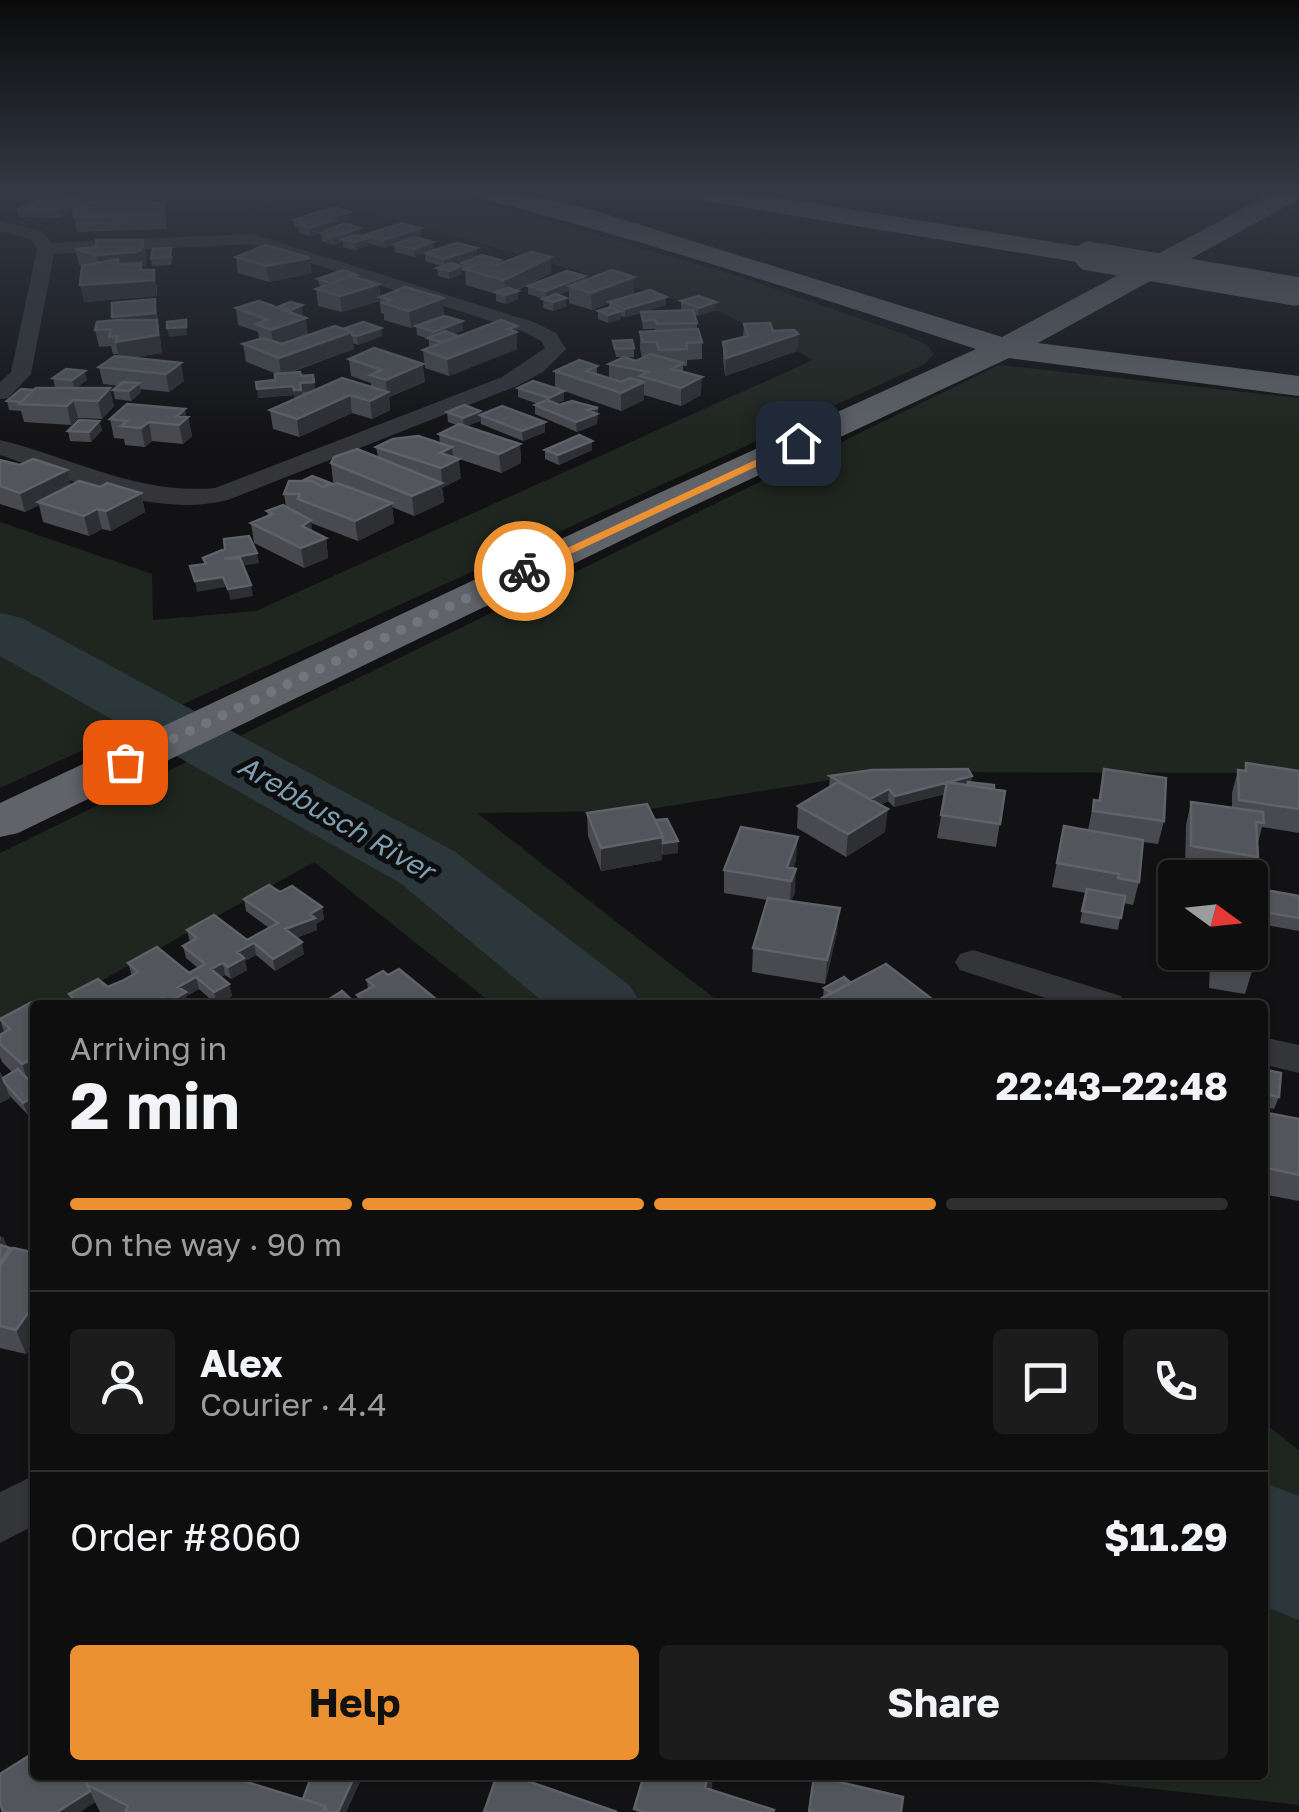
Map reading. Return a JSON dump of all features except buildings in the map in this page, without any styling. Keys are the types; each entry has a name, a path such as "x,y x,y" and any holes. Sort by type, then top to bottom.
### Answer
{"highway":[{"path":"782,277 1005,348 1299,386"},
{"path":"0,822 1005,348 1137,277"},
{"path":"1208,277 1297,292"}],"street":[{"path":"0,392 21,374 40,277"},
{"path":"0,447 158,498 193,500 219,495 528,372 556,349 549,337 529,327 370,277"},
{"path":"973,962 1092,1000"},
{"path":"1268,1051 1299,1059"},
{"path":"0,1519 30,1501"}],"shaded area":[{"path":"596,277 739,277 906,335 927,345 934,354 925,364 0,788 0,522 152,574 153,620 256,611 813,360 723,313"},
{"path":"999,365 1299,398 1299,773 879,772 638,811 477,813 717,1000 488,1000 314,862 67,1000 30,1000 30,1010 0,1037 0,853"},
{"path":"1268,1426 1299,1450 1299,1805 1073,1780 1268,1780"}],"waterway":[{"name":"Arebbusch River","path":"0,631 427,867 594,1000"},
{"name":"Arebbusch River","path":"1268,1540 1299,1565"}],"way so far":[{"path":"125,762 524,571"}],"route":[{"path":"524,571 798,443"}]}
